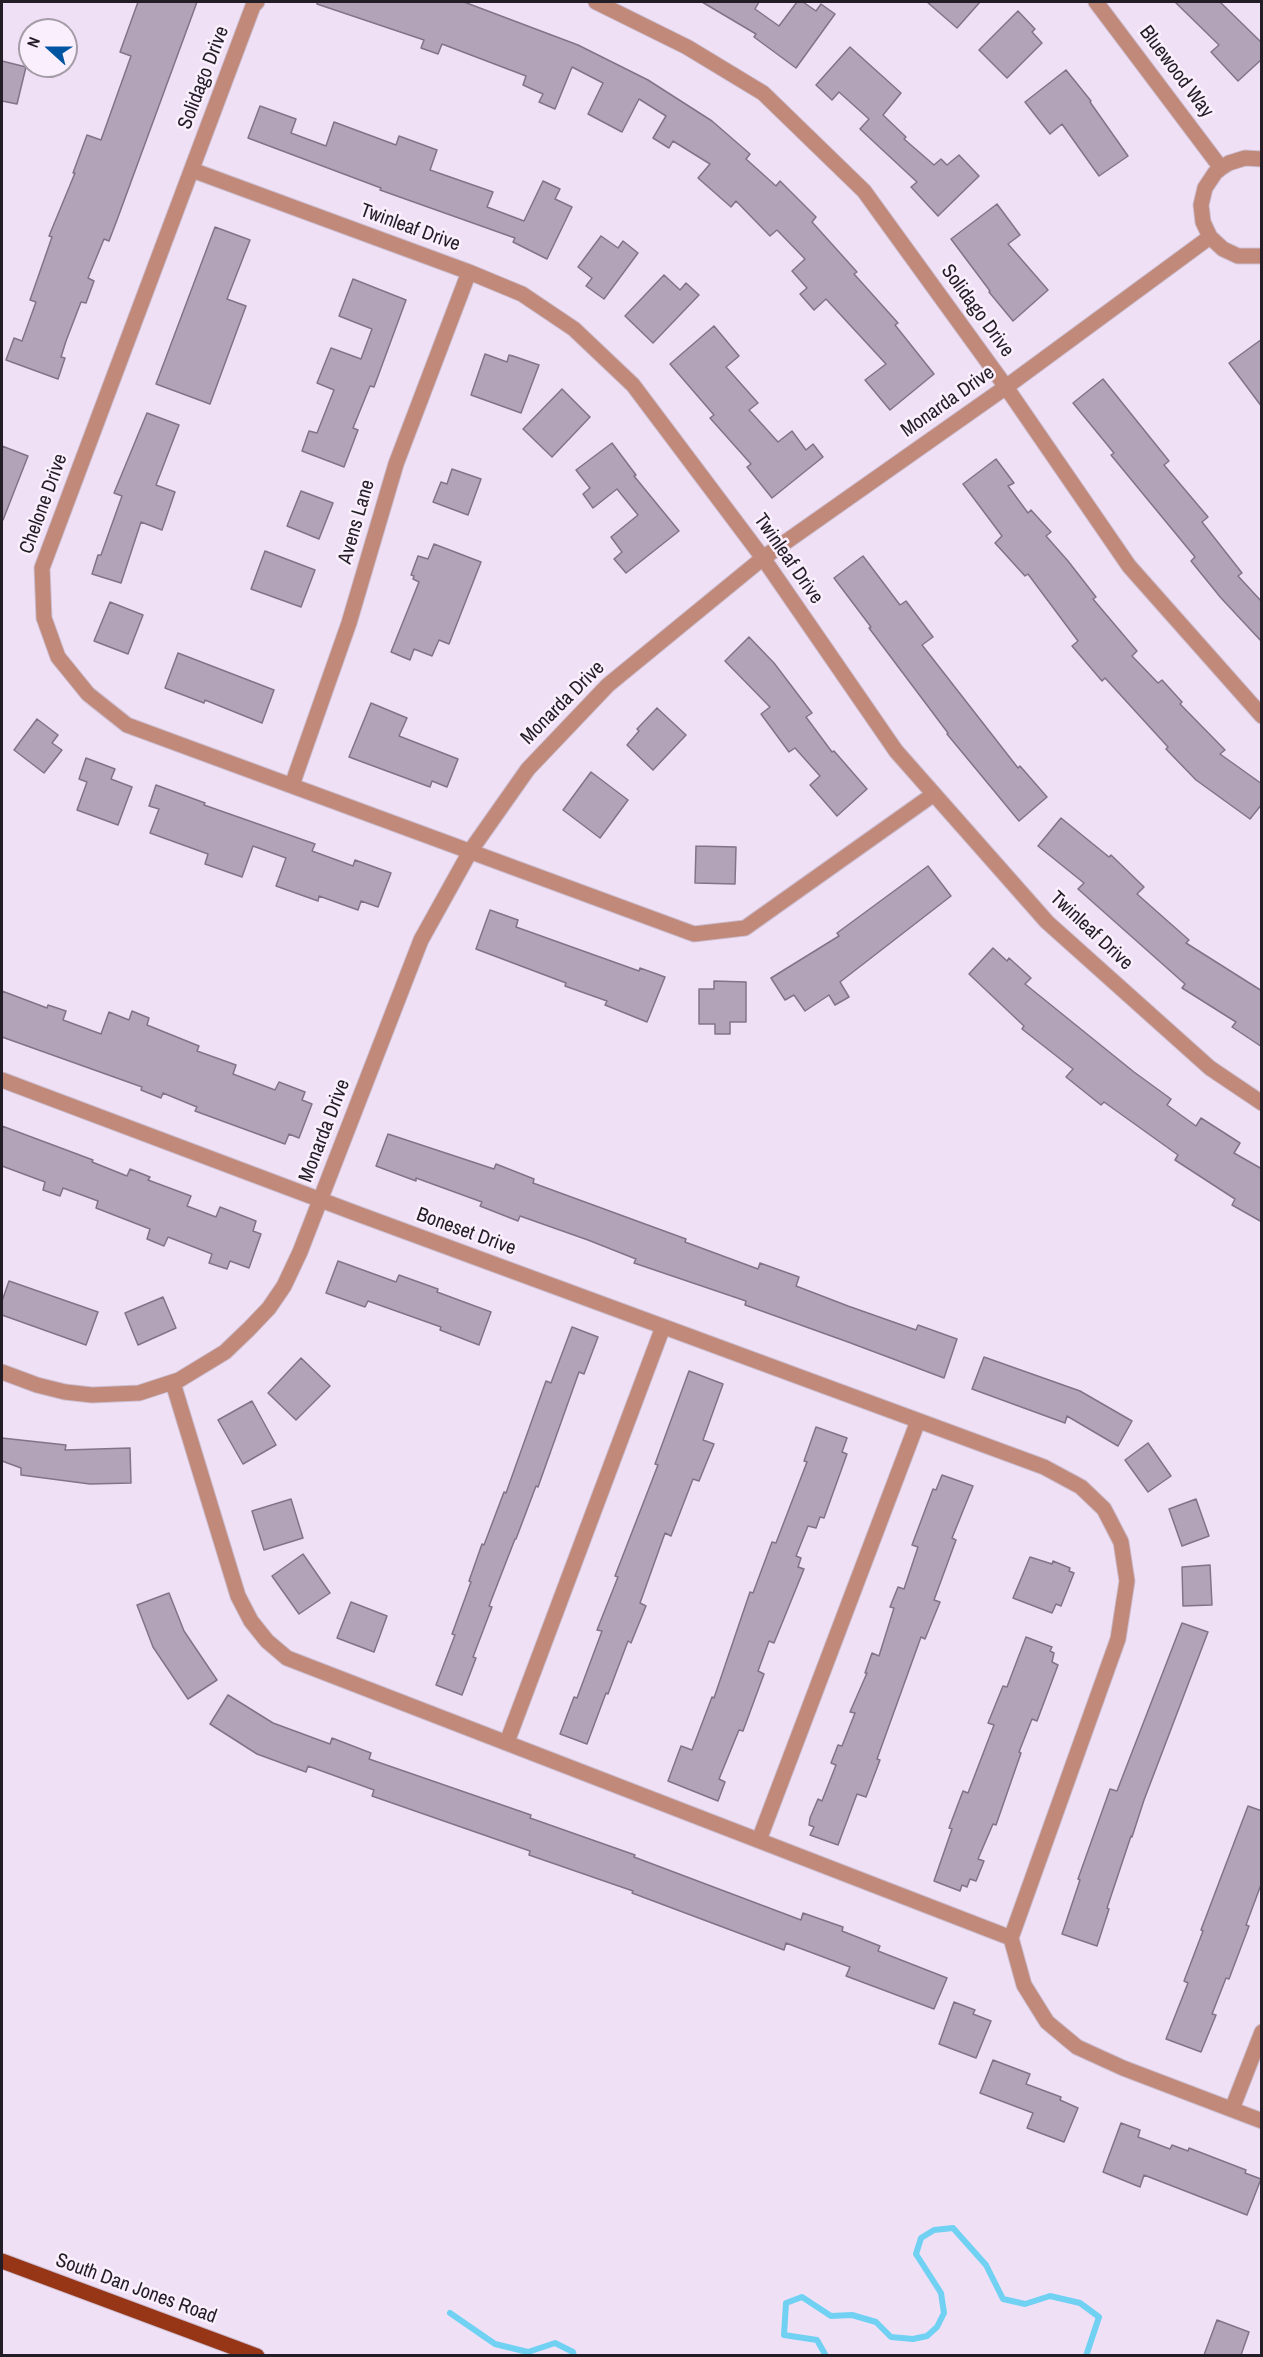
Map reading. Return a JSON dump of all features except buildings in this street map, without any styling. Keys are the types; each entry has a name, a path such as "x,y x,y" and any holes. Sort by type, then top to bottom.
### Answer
{"main road":[{"name":"South Dan Jones Road","path":"2,2261 257,2355"}],"street":[{"name":"Solidago Drive","path":"192,170 253,6 257,2"},
{"name":"Solidago Drive","path":"596,2 687,47 763,93 864,191 1006,387 1129,566 1262,716"},
{"name":"Bluewood Way","path":"1096,2 1221,168"},
{"path":"1262,159 1245,158 1221,168 1205,188 1201,205 1203,222 1210,237 1222,249 1238,256 1262,256"},
{"name":"Twinleaf Drive","path":"192,170 469,272 522,294 574,329 633,385 763,558 896,751 1047,922 1210,1068 1262,1103"},
{"name":"Chelone Drive","path":"192,170 42,568 44,618 58,657 88,694 127,725 694,934 745,928 934,794"},
{"name":"Monarda Drive","path":"2,1372 37,1385 92,1395 139,1393 173,1383 225,1352 269,1308 284,1286 321,1201 421,940 471,850 528,769 608,685 763,558 1006,387 1210,237"},
{"name":"Avens Lane","path":"292,785 350,623 396,464 469,272"},
{"name":"Boneset Drive","path":"2,1080 321,1201 1044,1467 1081,1487 1104,1509 1121,1542 1127,1581 1118,1640 1011,1938"},
{"path":"507,1743 663,1327"},
{"path":"173,1383 238,1596 251,1621 267,1641 287,1658 1011,1938 1024,1985 1047,2022 1077,2047 1123,2068 1262,2121"},
{"path":"759,1840 918,1421"},
{"path":"1232,2109 1262,2032"}],"waterway":[{"path":"826,2356 817,2340 784,2335 786,2303 802,2297 831,2316 852,2315 876,2322 891,2337 913,2339 927,2336 937,2327 944,2313 941,2293 916,2254 921,2238 934,2230 953,2228 986,2265 1003,2299 1025,2304 1050,2296 1080,2303 1099,2317 1086,2356"},
{"path":"450,2313 495,2344 528,2352 555,2343 573,2352 574,2356"}]}
